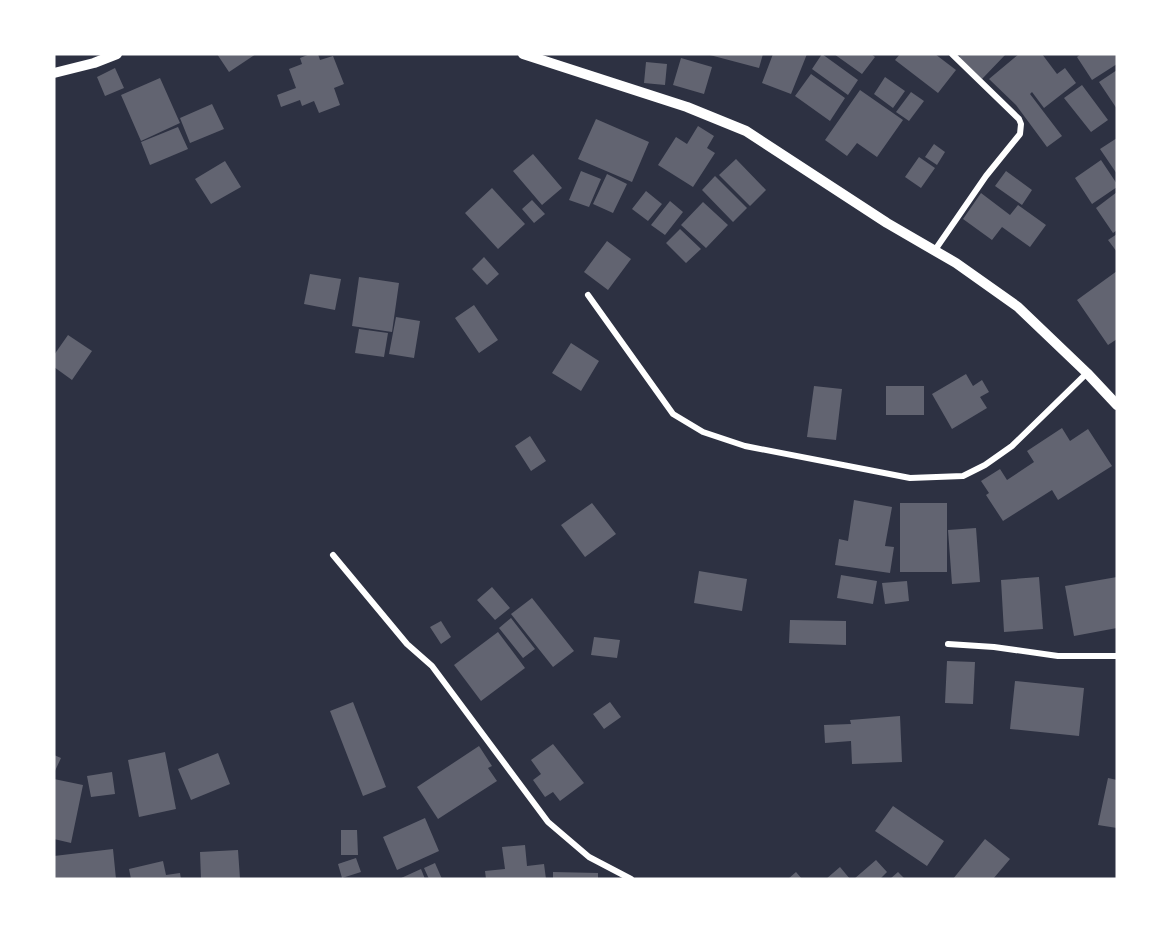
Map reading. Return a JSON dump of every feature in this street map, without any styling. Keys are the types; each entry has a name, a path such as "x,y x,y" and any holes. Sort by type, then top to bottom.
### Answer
{"street":[{"path":"54,73 94,63 117,54"},
{"path":"523,54 687,107 746,131 887,223 956,263 1018,307 1087,372 1117,405"},
{"path":"935,250 986,176 1013,144 1021,129 1019,120 952,54"},
{"path":"588,295 673,414 680,419 703,432 745,446 910,478 963,476 985,465 1012,446 1087,372"},
{"path":"333,555 407,644 432,666 548,822 589,857 632,879"},
{"path":"948,644 994,647 1058,656 1117,656"}],"building":[{"path":"217,54 256,54 229,72"},
{"path":"318,54 320,60 333,56 344,84 334,88 340,105 319,113 314,101 302,106 300,100 281,107 277,95 296,88 289,69 302,64 300,58"},
{"path":"706,54 763,54 759,68"},
{"path":"773,54 807,54 791,94 762,83"},
{"path":"822,54 858,80 848,95 812,69"},
{"path":"834,54 871,54 875,57 862,74"},
{"path":"900,54 935,54 956,70 938,93 895,60"},
{"path":"962,54 1006,54 982,79 959,57"},
{"path":"1019,54 1042,54 1057,74 1065,68 1076,83 1044,108 1032,92 1030,94 1062,136 1047,147 1016,105 989,79"},
{"path":"1081,54 1117,54 1117,64 1092,80 1077,57"},
{"path":"681,58 712,67 704,94 673,85"},
{"path":"646,62 667,64 665,85 644,83"},
{"path":"115,68 124,88 105,96 97,77"},
{"path":"1117,70 1117,109 1099,82"},
{"path":"811,74 845,98 830,121 795,96"},
{"path":"885,77 905,91 893,108 874,94"},
{"path":"160,78 180,123 141,141 121,95"},
{"path":"1082,85 1108,120 1091,132 1064,98"},
{"path":"860,90 903,120 877,157 857,143 847,156 825,140"},
{"path":"911,92 924,101 909,121 896,112"},
{"path":"212,104 224,129 190,143 180,118"},
{"path":"596,119 649,142 632,182 578,159"},
{"path":"698,126 714,136 707,148 715,153 693,187 658,165 676,137 687,144"},
{"path":"178,127 188,149 150,165 141,142"},
{"path":"1117,138 1117,174 1100,149"},
{"path":"934,144 945,152 937,165 925,157"},
{"path":"533,154 562,188 542,205 513,171"},
{"path":"919,157 935,168 921,188 905,177"},
{"path":"736,159 766,190 750,206 719,175"},
{"path":"1101,160 1117,187 1092,204 1075,178"},
{"path":"225,161 241,187 211,204 195,179"},
{"path":"581,171 601,179 589,207 569,200"},
{"path":"1006,171 1032,190 1022,205 995,186"},
{"path":"607,174 627,184 613,213 593,204"},
{"path":"715,176 747,208 733,222 702,190"},
{"path":"492,188 525,224 498,249 465,213"},
{"path":"646,191 662,204 648,221 632,209"},
{"path":"1117,192 1117,230 1113,233 1096,208"},
{"path":"981,193 1010,215 1018,205 1046,225 1030,247 1002,227 992,240 963,219"},
{"path":"532,200 545,214 534,223 522,209"},
{"path":"670,201 683,212 665,235 651,225"},
{"path":"703,202 728,225 706,248 681,225"},
{"path":"680,229 701,249 686,263 666,243"},
{"path":"1117,234 1117,252 1108,240"},
{"path":"607,241 631,259 608,290 584,272"},
{"path":"484,257 499,274 487,285 472,269"},
{"path":"1117,271 1117,339 1108,345 1077,300"},
{"path":"310,274 341,279 335,310 304,304"},
{"path":"359,277 399,283 392,332 352,326"},
{"path":"474,305 498,340 479,353 455,318"},
{"path":"396,317 420,321 414,358 389,354"},
{"path":"359,329 388,333 384,357 355,353"},
{"path":"68,335 92,351 72,380 54,367 54,355"},
{"path":"571,343 599,361 581,391 552,373"},
{"path":"966,374 973,386 982,380 989,392 980,397 987,408 952,429 932,394"},
{"path":"814,386 842,389 836,440 807,437"},
{"path":"886,386 924,386 924,415 886,415"},
{"path":"1062,428 1070,441 1088,429 1112,466 1058,500 1052,490 1003,521 986,495 989,493 981,481 1000,469 1007,480 1034,462 1027,451"},
{"path":"530,436 546,461 531,471 515,446"},
{"path":"854,500 892,507 885,546 894,547 890,573 835,565 839,539 848,541"},
{"path":"592,503 616,534 585,557 561,525"},
{"path":"900,503 947,503 947,572 900,572"},
{"path":"976,528 980,582 952,584 948,530"},
{"path":"699,571 747,579 742,611 694,603"},
{"path":"841,575 877,581 873,604 837,598"},
{"path":"1039,577 1043,629 1004,632 1001,580"},
{"path":"1117,577 1117,628 1074,636 1065,586"},
{"path":"907,581 909,601 885,604 882,583"},
{"path":"492,587 510,608 495,620 477,600"},
{"path":"532,598 574,651 553,667 511,614"},
{"path":"511,618 535,649 523,658 499,628"},
{"path":"790,620 846,621 846,645 789,643"},
{"path":"441,621 451,637 441,644 430,627"},
{"path":"498,632 525,668 481,701 454,665"},
{"path":"594,637 620,640 617,658 591,655"},
{"path":"947,661 975,662 973,704 945,703"},
{"path":"1015,681 1084,688 1079,736 1010,729"},
{"path":"353,702 386,787 363,796 330,711"},
{"path":"610,702 621,717 604,729 593,714"},
{"path":"900,716 902,762 852,764 851,741 825,743 824,725 851,724 850,720"},
{"path":"553,744 584,783 560,801 553,792 545,797 533,780 541,774 531,760"},
{"path":"479,746 492,766 488,768 497,781 438,819 417,787"},
{"path":"165,752 176,809 139,817 128,760"},
{"path":"218,753 230,784 191,800 178,769"},
{"path":"54,755 61,758 54,773"},
{"path":"112,772 115,794 91,797 87,776"},
{"path":"1108,778 1117,780 1117,828 1098,825"},
{"path":"54,779 83,785 71,843 54,839"},
{"path":"893,806 944,841 927,866 875,831"},
{"path":"425,818 439,851 397,870 383,837"},
{"path":"341,830 357,830 358,855 341,855"},
{"path":"985,839 1010,859 993,879 953,879"},
{"path":"525,845 527,866 544,864 546,879 486,879 485,871 505,869 502,847"},
{"path":"113,849 116,879 54,879 54,856"},
{"path":"238,850 240,879 201,879 200,852"},
{"path":"356,858 361,872 342,878 338,864"},
{"path":"876,860 887,872 880,879 854,879"},
{"path":"163,861 166,875 180,873 181,879 131,879 129,869"},
{"path":"435,863 442,879 429,879 424,868"},
{"path":"840,867 850,879 826,879"},
{"path":"421,869 425,879 399,879"},
{"path":"553,872 598,873 598,879 553,879"},
{"path":"796,872 802,879 788,879"},
{"path":"898,872 905,879 890,879"}]}
